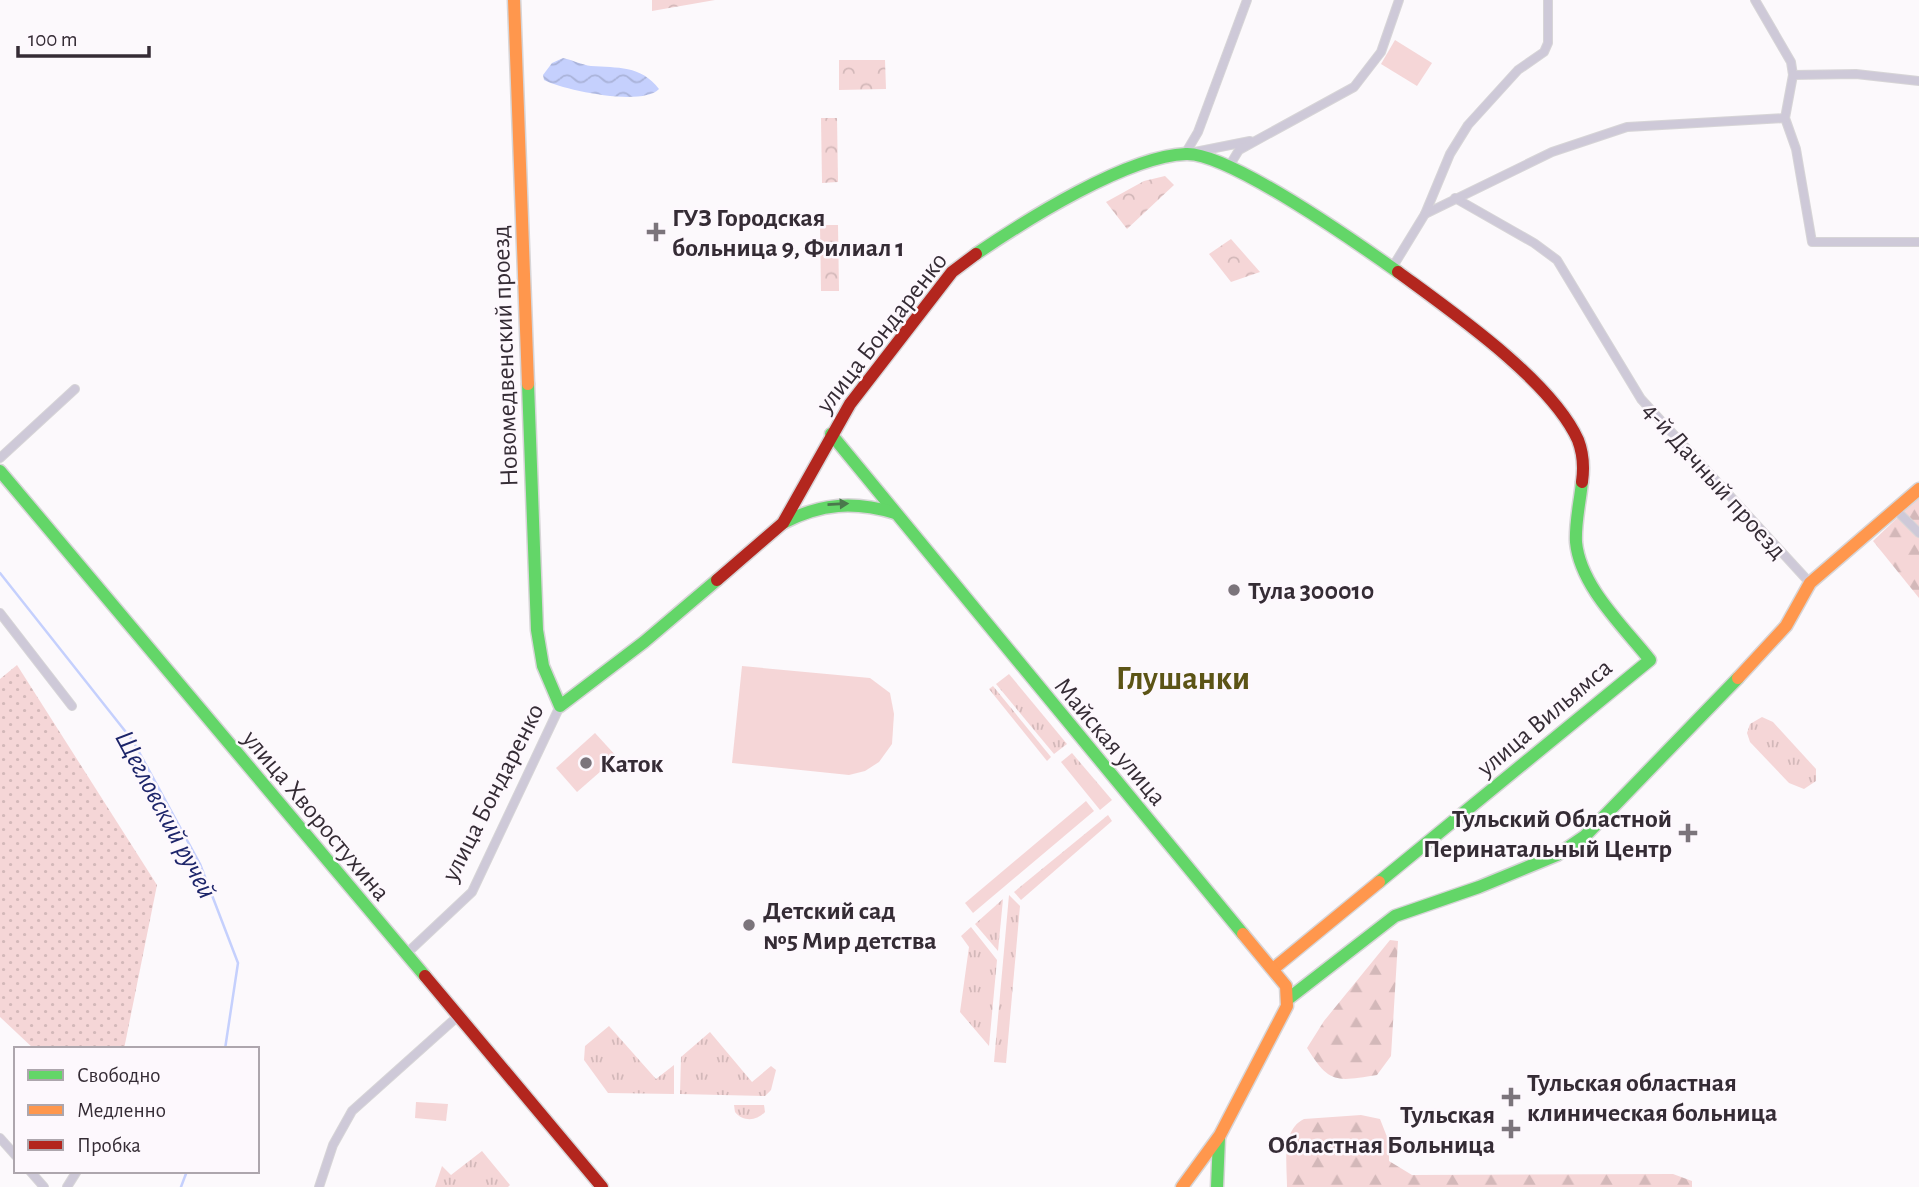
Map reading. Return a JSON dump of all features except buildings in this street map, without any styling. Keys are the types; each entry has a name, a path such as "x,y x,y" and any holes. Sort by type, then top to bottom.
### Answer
{"street":[{"name":"Новомедвенский проезд","path":"514,0 537,630 543,666 561,706"},
{"path":"1185,154 1198,132 1247,0"},
{"path":"1228,167 1239,150 1354,87 1381,52 1399,0"},
{"path":"1392,268 1425,214 1450,154 1468,125 1518,70 1544,52 1548,43 1548,0"},
{"path":"1755,0 1791,62 1793,75 1785,118 1796,149 1812,242 1919,242"},
{"path":"1793,75 1856,75 1919,81"},
{"path":"1425,214 1552,152 1628,127 1785,118"},
{"path":"1185,154 1256,140"},
{"name":"улица Бондаренко","path":"405,955 472,892 561,706 644,642 783,523 831,434 916,315 971,254 1143,162 1185,154 1207,156 1309,210 1392,268 1506,356 1571,426 1582,448 1584,471 1577,521 1579,558 1591,580 1650,660"},
{"name":"4-й Дачный проезд","path":"1455,198 1534,243 1557,260 1647,407 1810,583"},
{"path":"0,458 75,389"},
{"name":"Майская улица","path":"831,434 1124,794 1273,969 1286,986 1288,999"},
{"name":"улица Хворостухина","path":"0,471 602,1187"},
{"path":"1182,1187 1188,1175 1219,1138 1288,999 1395,916 1479,887 1557,855 1585,836 1760,656 1786,626 1810,583 1897,512 1919,489"},
{"path":"783,523 807,509 835,503 864,504 895,513"},
{"path":"1897,512 1919,533"},
{"path":"0,613 72,706"},
{"name":"улица Вильямса","path":"1273,969 1650,660"},
{"path":"319,1187 332,1145 352,1111 457,1017"},
{"path":"0,1138 14,1154"},
{"path":"1217,1184 1219,1138"},
{"path":"0,1153 8,1147"},
{"path":"1200,1163 1214,1173 1217,1184"},
{"path":"32,1173 44,1187"}],"green space":[{"path":"652,0 715,0 652,11"},
{"path":"1395,40 1432,63 1417,86 1381,64"},
{"path":"839,60 885,60 886,89 839,90"},
{"path":"821,118 837,118 838,182 822,183"},
{"path":"1165,176 1174,185 1127,229 1106,202 1144,181"},
{"path":"820,225 838,225 839,291 821,291"},
{"path":"1231,239 1260,272 1231,282 1209,254"},
{"path":"1919,497 1919,598 1873,541"},
{"path":"17,665 157,885 124,1047 32,1047 0,1017 0,679"},
{"path":"742,666 870,678 890,693 894,714 892,744 879,762 865,771 849,775 732,763"},
{"path":"1009,674 1067,744 1054,754 996,684"},
{"path":"993,686 1051,757 1047,761 989,689"},
{"path":"1762,717 1773,722 1816,769 1816,781 1804,789 1789,783 1750,742 1747,733 1750,724"},
{"name":"Каток","path":"595,733 617,757 577,792 556,768"},
{"path":"1072,753 1112,800 1100,810 1061,762"},
{"path":"1086,801 1094,811 973,913 965,903"},
{"path":"1108,815 1112,821 1021,900 1014,892"},
{"path":"1009,895 1020,906 1006,1063 994,1062"},
{"path":"1003,899 998,951 975,924"},
{"path":"971,927 997,960 989,1046 960,1012 969,947 961,936"},
{"path":"1390,940 1398,941 1391,1056 1377,1075 1352,1079 1336,1078 1322,1069 1307,1048 1324,1021"},
{"path":"609,1026 656,1079 674,1065 674,1094 608,1093 584,1060 585,1046"},
{"path":"710,1032 752,1082 771,1066 776,1070 771,1090 765,1096 680,1094 681,1057"},
{"path":"416,1102 448,1104 446,1121 415,1118"},
{"path":"734,1105 764,1105 765,1112 758,1117 746,1119 735,1112"},
{"path":"1361,1115 1380,1119 1389,1142 1389,1161 1412,1175 1673,1174 1692,1181 1692,1187 1287,1187 1287,1149 1297,1124 1304,1119"},
{"path":"482,1151 510,1185 508,1187 435,1187 442,1166 451,1175"}],"water":[{"path":"563,58 588,65 628,69 652,81 659,89 637,97 620,97 584,92 544,80 543,75 552,63"}],"waterway":[{"name":"Щегловский ручей","path":"0,573 133,741 200,864 238,963 225,1047"},
{"name":"Щегловский ручей","path":"181,1187 186,1173"}],"traffic: fast":[{"path":"976,254 1049,208 1107,178 1162,157 1186,154 1206,157 1262,183 1398,272"},
{"path":"528,384 537,630 543,666 560,706 644,642 717,580"},
{"path":"831,434 1243,934"},
{"path":"0,471 425,976"},
{"path":"1379,882 1650,660 1604,605 1585,574 1576,542 1582,482"},
{"path":"783,523 811,511 838,506 866,507 895,513"},
{"path":"1288,999 1395,916 1479,887 1557,855 1585,836 1738,678"},
{"path":"1217,1187 1219,1138"}],"traffic: slow":[{"path":"514,0 528,384"},
{"path":"1738,678 1786,626 1810,583 1919,489"},
{"path":"1273,969 1379,882"},
{"path":"1182,1187 1220,1135 1287,1006 1286,986 1243,934"}],"traffic: jam":[{"path":"717,580 783,523 850,404 952,272 976,254"},
{"path":"1398,272 1498,348 1546,394 1565,417 1578,440 1583,461 1582,482"},
{"path":"425,976 602,1187"}],"place":[{"name":"ГУЗ Городская больница 9, Филиал 1","path":"656,232"},
{"name":"Тула 300010","path":"1234,590"},
{"name":"Каток","path":"586,763"},
{"name":"Тульский Областной Перинатальный Центр","path":"1688,833"},
{"name":"Детский сад №5 Мир детства","path":"749,925"},
{"name":"Тульская областная клиническая больница","path":"1511,1097"},
{"name":"Тульская Областная Больница","path":"1511,1129"}],"district":[{"name":"Глушанки","path":"1183,677"}]}
